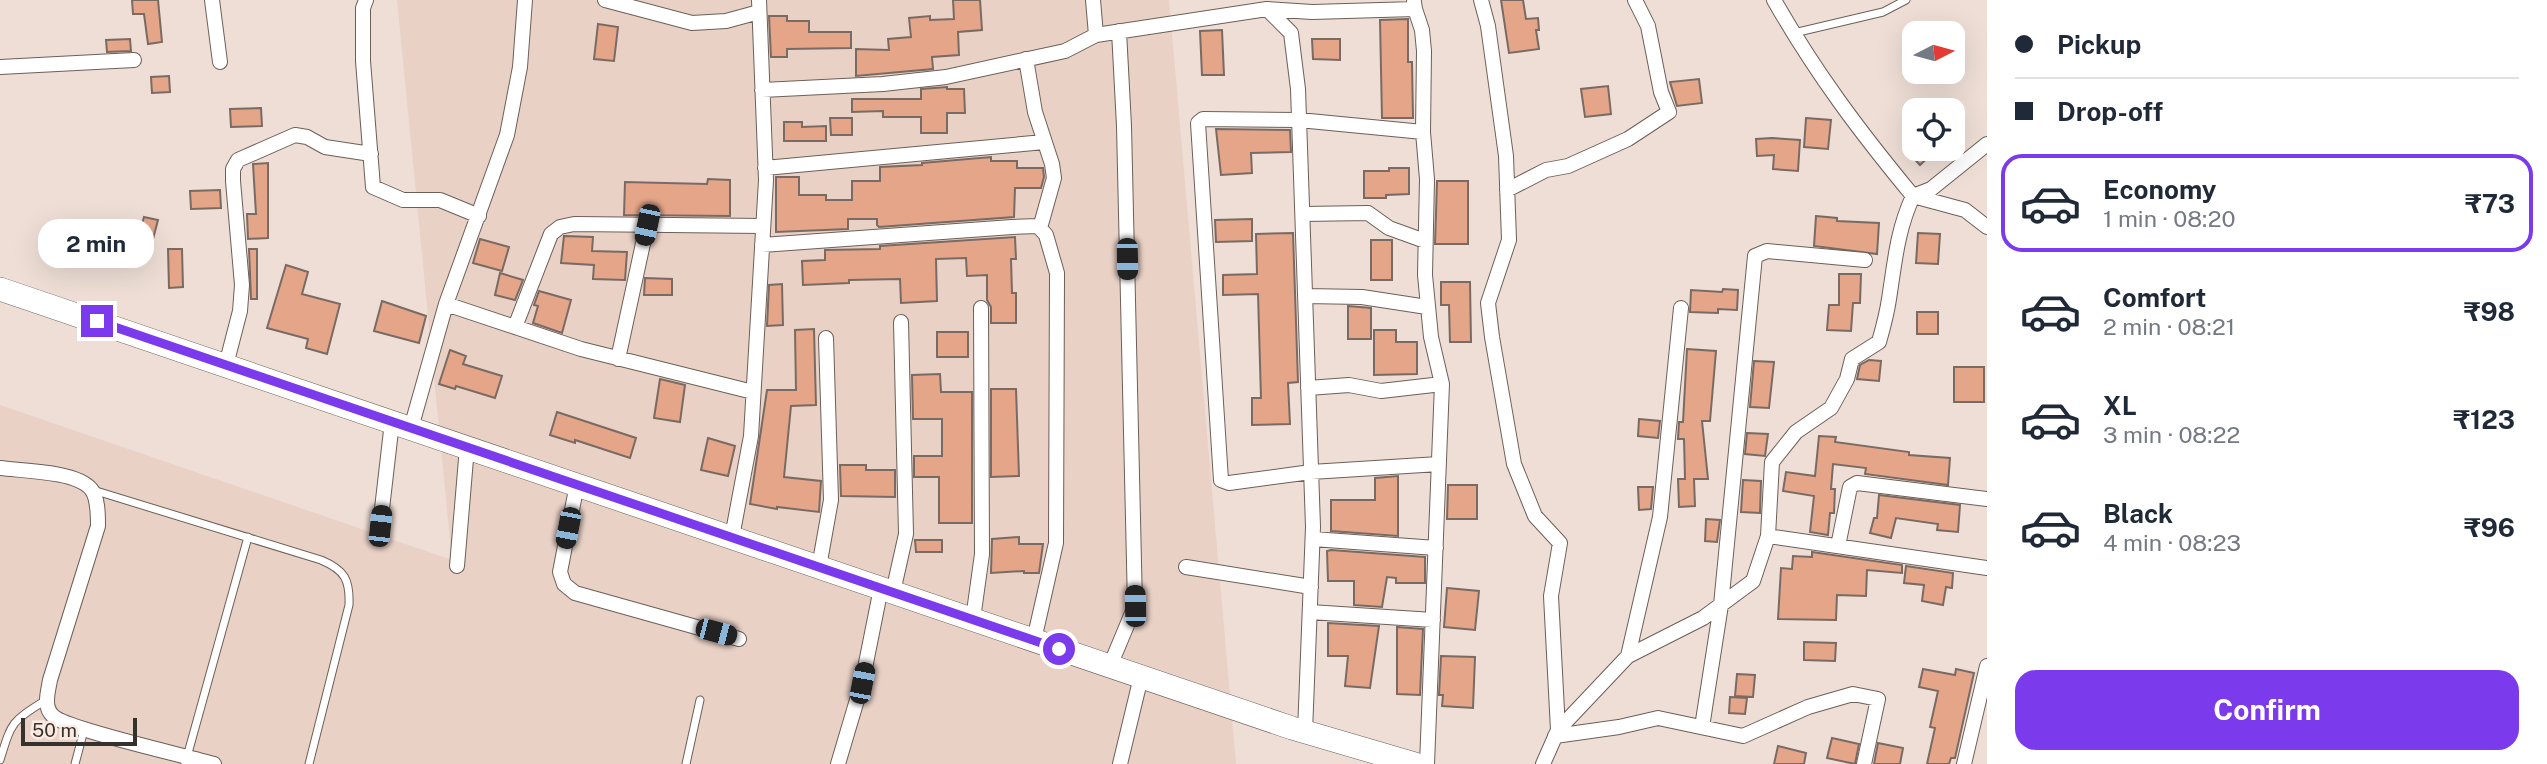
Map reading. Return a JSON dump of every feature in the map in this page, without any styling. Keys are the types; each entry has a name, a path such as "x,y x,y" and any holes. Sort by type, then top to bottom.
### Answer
{"main road":[{"path":"0,289 1141,677 1305,732 1415,764"}],"street":[{"path":"212,0 220,62"},
{"path":"366,0 363,8 363,61 373,187 402,200 440,200 478,216"},
{"path":"380,526 401,425 507,135 520,67 525,0"},
{"path":"605,0 692,23 726,21 759,6 765,168 763,226 751,436 732,537"},
{"path":"1093,0 1096,35"},
{"path":"1220,0 1220,16"},
{"path":"1481,0 1488,26 1504,145 1509,240 1488,303 1514,464 1535,516 1560,543 1551,596 1557,733"},
{"path":"1507,190 1546,170 1568,166 1628,139 1669,112 1661,92 1648,26 1636,0"},
{"path":"1774,0 1804,52 1860,132 1913,196 1965,210 1987,227"},
{"path":"762,90 946,77 1065,51 1096,35 1266,9 1414,5 1422,30 1424,51 1427,307 1442,384 1427,764"},
{"path":"1266,9 1291,33 1300,120 1313,539 1305,732"},
{"path":"1110,666 1135,606 1124,126 1119,31"},
{"path":"1026,59 1035,112 1054,178 1040,228"},
{"path":"0,67 134,60"},
{"path":"1423,132 1300,120 1203,119 1198,123 1221,480 1228,483 1311,472 1439,464"},
{"path":"226,365 240,311 242,285 233,181 233,169 238,160 295,135 307,137 325,147 371,154"},
{"path":"765,168 1044,142"},
{"path":"1543,764 1557,733 1628,656 1703,618 1753,581 1768,536 1772,462 1796,432 1831,408 1847,379 1852,359 1879,342 1889,301 1895,250 1903,218 1913,196 1931,189 1987,144"},
{"path":"1303,214 1368,213 1389,228 1425,241"},
{"path":"515,327 551,234 559,227 573,224 763,226"},
{"path":"618,359 647,225"},
{"path":"762,245 1038,226 1046,235 1057,273 1056,543 1034,640"},
{"path":"1702,727 1721,605 1755,256 1767,251 1865,260"},
{"path":"1305,296 1362,297 1427,307"},
{"path":"446,304 581,349 753,392"},
{"path":"973,620 982,554 981,308"},
{"path":"1628,656 1660,517 1681,308"},
{"path":"838,764 887,590 906,534 901,322"},
{"path":"819,567 831,500 826,338"},
{"path":"1308,388 1349,385 1381,391 1442,384"},
{"path":"457,566 467,447"},
{"path":"0,468 80,480 92,490 97,510 98,526 50,680 47,700 50,712 55,718 84,729 186,760 214,764"},
{"path":"1838,546 1850,487 1857,482 1987,499"},
{"path":"577,484 560,572 564,584 575,593 739,639"},
{"path":"1768,536 1987,568"},
{"path":"1313,539 1436,548"},
{"path":"1186,567 1311,587"},
{"path":"1310,612 1433,620"},
{"path":"1964,764 1987,666"},
{"path":"1120,764 1141,677"},
{"path":"1557,733 1619,727 1658,718 1743,736 1808,708 1853,694 1878,699 1864,764"}],"lane":[{"path":"1793,33 1883,12 1906,0"},
{"path":"92,490 336,566 345,578 349,605 309,764"},
{"path":"186,760 247,537"},
{"path":"0,760 9,730 15,720 47,700"},
{"path":"686,764 700,700"},
{"path":"75,764 84,729"}],"shaded area":[{"path":"397,0 1169,0 1236,764 0,764 0,405 452,560"}],"building":[{"path":"132,0 158,0 162,42 148,44 144,14 133,14"},
{"path":"953,0 980,0 982,30 958,32 959,55 932,57 933,69 856,76 856,49 889,50 888,39 911,37 909,18 930,16 930,20 954,19"},
{"path":"1501,0 1523,0 1526,19 1538,18 1539,30 1536,30 1539,49 1509,53"},
{"path":"769,16 787,16 787,21 809,21 809,32 851,32 851,48 787,49 787,57 771,57"},
{"path":"1408,19 1408,62 1412,62 1413,118 1382,118 1380,20"},
{"path":"598,24 618,27 614,61 594,59"},
{"path":"1222,30 1224,75 1202,75 1200,31"},
{"path":"130,39 131,51 107,52 106,40"},
{"path":"1312,39 1340,39 1340,60 1313,59"},
{"path":"169,76 170,92 152,93 151,77"},
{"path":"1699,79 1702,103 1677,106 1670,82"},
{"path":"1608,86 1611,114 1585,117 1581,89"},
{"path":"921,89 964,89 965,113 947,113 947,133 921,133 921,117 883,117 883,111 852,112 852,99 921,99"},
{"path":"261,108 262,126 231,127 230,109"},
{"path":"830,118 852,118 852,135 831,135"},
{"path":"1806,118 1831,120 1828,149 1804,147"},
{"path":"784,122 802,122 802,127 826,126 826,141 784,141"},
{"path":"1216,129 1290,130 1291,152 1251,153 1252,173 1221,175"},
{"path":"1756,139 1800,140 1798,171 1773,169 1774,155 1757,156"},
{"path":"991,157 991,161 1017,161 1017,168 1043,168 1041,188 1015,188 1014,217 879,227 877,219 848,219 848,229 776,232 776,177 799,177 799,195 826,195 826,200 852,200 852,181 880,181 880,167"},
{"path":"268,163 268,238 248,239 247,214 256,214 253,164"},
{"path":"1389,168 1409,168 1409,194 1364,198 1364,171 1389,171"},
{"path":"708,179 730,180 730,216 624,215 625,182 707,184"},
{"path":"1437,181 1468,181 1468,244 1435,244"},
{"path":"220,190 221,208 191,209 190,191"},
{"path":"1816,216 1837,218 1837,221 1879,223 1877,254 1814,246"},
{"path":"144,217 158,220 153,239 139,235"},
{"path":"1252,219 1252,241 1216,242 1215,220"},
{"path":"1293,233 1298,382 1288,383 1290,424 1252,425 1252,398 1261,398 1258,294 1223,295 1223,275 1257,274 1256,234"},
{"path":"1918,233 1940,234 1938,264 1916,263"},
{"path":"564,236 593,237 592,251 627,252 625,280 593,279 594,265 561,263"},
{"path":"1015,237 1016,259 1011,259 1012,293 1016,293 1016,323 991,323 987,275 967,276 966,258 936,259 937,301 901,303 900,279 849,280 849,283 803,285 802,261 825,260 825,250 880,249 880,246"},
{"path":"480,239 509,247 502,271 473,263"},
{"path":"1371,240 1392,240 1392,280 1371,280"},
{"path":"168,249 182,249 183,287 169,288"},
{"path":"249,249 257,249 257,299 251,299"},
{"path":"286,265 308,272 302,294 340,304 327,354 306,348 308,339 267,328"},
{"path":"500,273 523,280 515,300 495,295"},
{"path":"1839,274 1861,274 1860,303 1853,303 1851,331 1827,330 1829,305 1839,305"},
{"path":"645,278 672,279 672,295 644,295"},
{"path":"1441,282 1470,282 1471,342 1450,342 1449,305 1441,305"},
{"path":"782,284 783,325 767,326 769,285"},
{"path":"1723,289 1738,290 1737,310 1718,309 1718,313 1690,312 1691,290 1722,292"},
{"path":"539,291 571,300 562,333 533,323 538,306 534,305"},
{"path":"382,301 426,316 419,343 374,331"},
{"path":"1348,306 1371,308 1371,339 1348,339"},
{"path":"1917,312 1938,312 1938,334 1917,334"},
{"path":"814,329 816,405 791,406 784,477 821,481 819,512 750,504 767,390 796,390 795,330"},
{"path":"1374,330 1396,330 1396,342 1417,342 1417,374 1374,375"},
{"path":"937,332 968,332 968,357 937,357"},
{"path":"1687,349 1716,351 1710,421 1702,421 1708,479 1694,479 1695,506 1679,507 1678,479 1685,479 1684,439 1678,439 1679,422 1683,422"},
{"path":"450,350 466,356 463,364 502,376 495,398 456,386 455,389 439,384"},
{"path":"1869,360 1881,361 1879,381 1857,379 1860,365"},
{"path":"1754,361 1774,362 1769,408 1750,407"},
{"path":"1954,367 1984,367 1984,402 1954,402"},
{"path":"940,374 941,392 972,392 972,523 939,523 939,477 914,477 914,456 942,456 942,419 913,419 912,375"},
{"path":"660,379 685,385 680,422 654,418"},
{"path":"991,389 1016,389 1019,476 991,477"},
{"path":"557,412 636,438 630,458 575,440 575,443 550,435"},
{"path":"1639,419 1660,421 1658,438 1638,436"},
{"path":"1747,433 1768,434 1765,456 1745,454"},
{"path":"1819,436 1836,437 1835,442 1909,452 1909,455 1950,458 1948,485 1865,474 1866,468 1833,464 1831,489 1835,489 1834,513 1830,513 1828,535 1810,532 1814,496 1783,491 1786,472 1815,476"},
{"path":"708,438 735,446 728,476 701,470"},
{"path":"840,465 866,465 866,470 895,470 895,497 841,496"},
{"path":"1398,476 1398,536 1331,531 1331,500 1375,500 1375,478"},
{"path":"1743,480 1761,481 1760,513 1741,512"},
{"path":"1448,485 1477,485 1477,519 1447,519"},
{"path":"1638,487 1653,487 1651,509 1639,510"},
{"path":"1879,495 1960,505 1958,532 1937,530 1938,524 1896,518 1891,538 1870,533 1874,518 1877,518"},
{"path":"1706,519 1720,520 1717,542 1705,541"},
{"path":"1019,537 1019,544 1043,544 1039,573 991,573 992,539"},
{"path":"915,540 942,540 942,552 916,552"},
{"path":"1327,551 1425,557 1425,583 1396,583 1396,578 1387,577 1382,607 1354,605 1354,581 1328,581"},
{"path":"1812,552 1902,565 1902,573 1867,570 1866,596 1837,595 1836,620 1778,619 1781,568 1792,569 1793,556 1812,557"},
{"path":"1906,566 1953,573 1952,588 1946,587 1943,605 1922,601 1924,585 1904,583"},
{"path":"1447,588 1479,591 1475,630 1444,627"},
{"path":"1328,623 1379,626 1370,688 1345,686 1348,656 1328,656"},
{"path":"1397,627 1423,629 1420,695 1397,694"},
{"path":"1804,642 1836,643 1835,661 1804,660"},
{"path":"1441,656 1475,657 1473,708 1442,706 1443,695 1439,695"},
{"path":"1923,669 1955,675 1956,669 1974,673 1955,758 1951,758 1949,764 1927,764 1935,728 1930,727 1938,691 1919,687"},
{"path":"1737,674 1755,675 1753,697 1735,696"},
{"path":"1730,697 1747,698 1745,714 1729,713"},
{"path":"1832,738 1859,744 1855,764 1827,758"},
{"path":"1878,743 1903,748 1900,764 1874,764"},
{"path":"1778,746 1806,753 1804,764 1774,764"}],"route":[{"path":"97,321 1059,649"}]}
